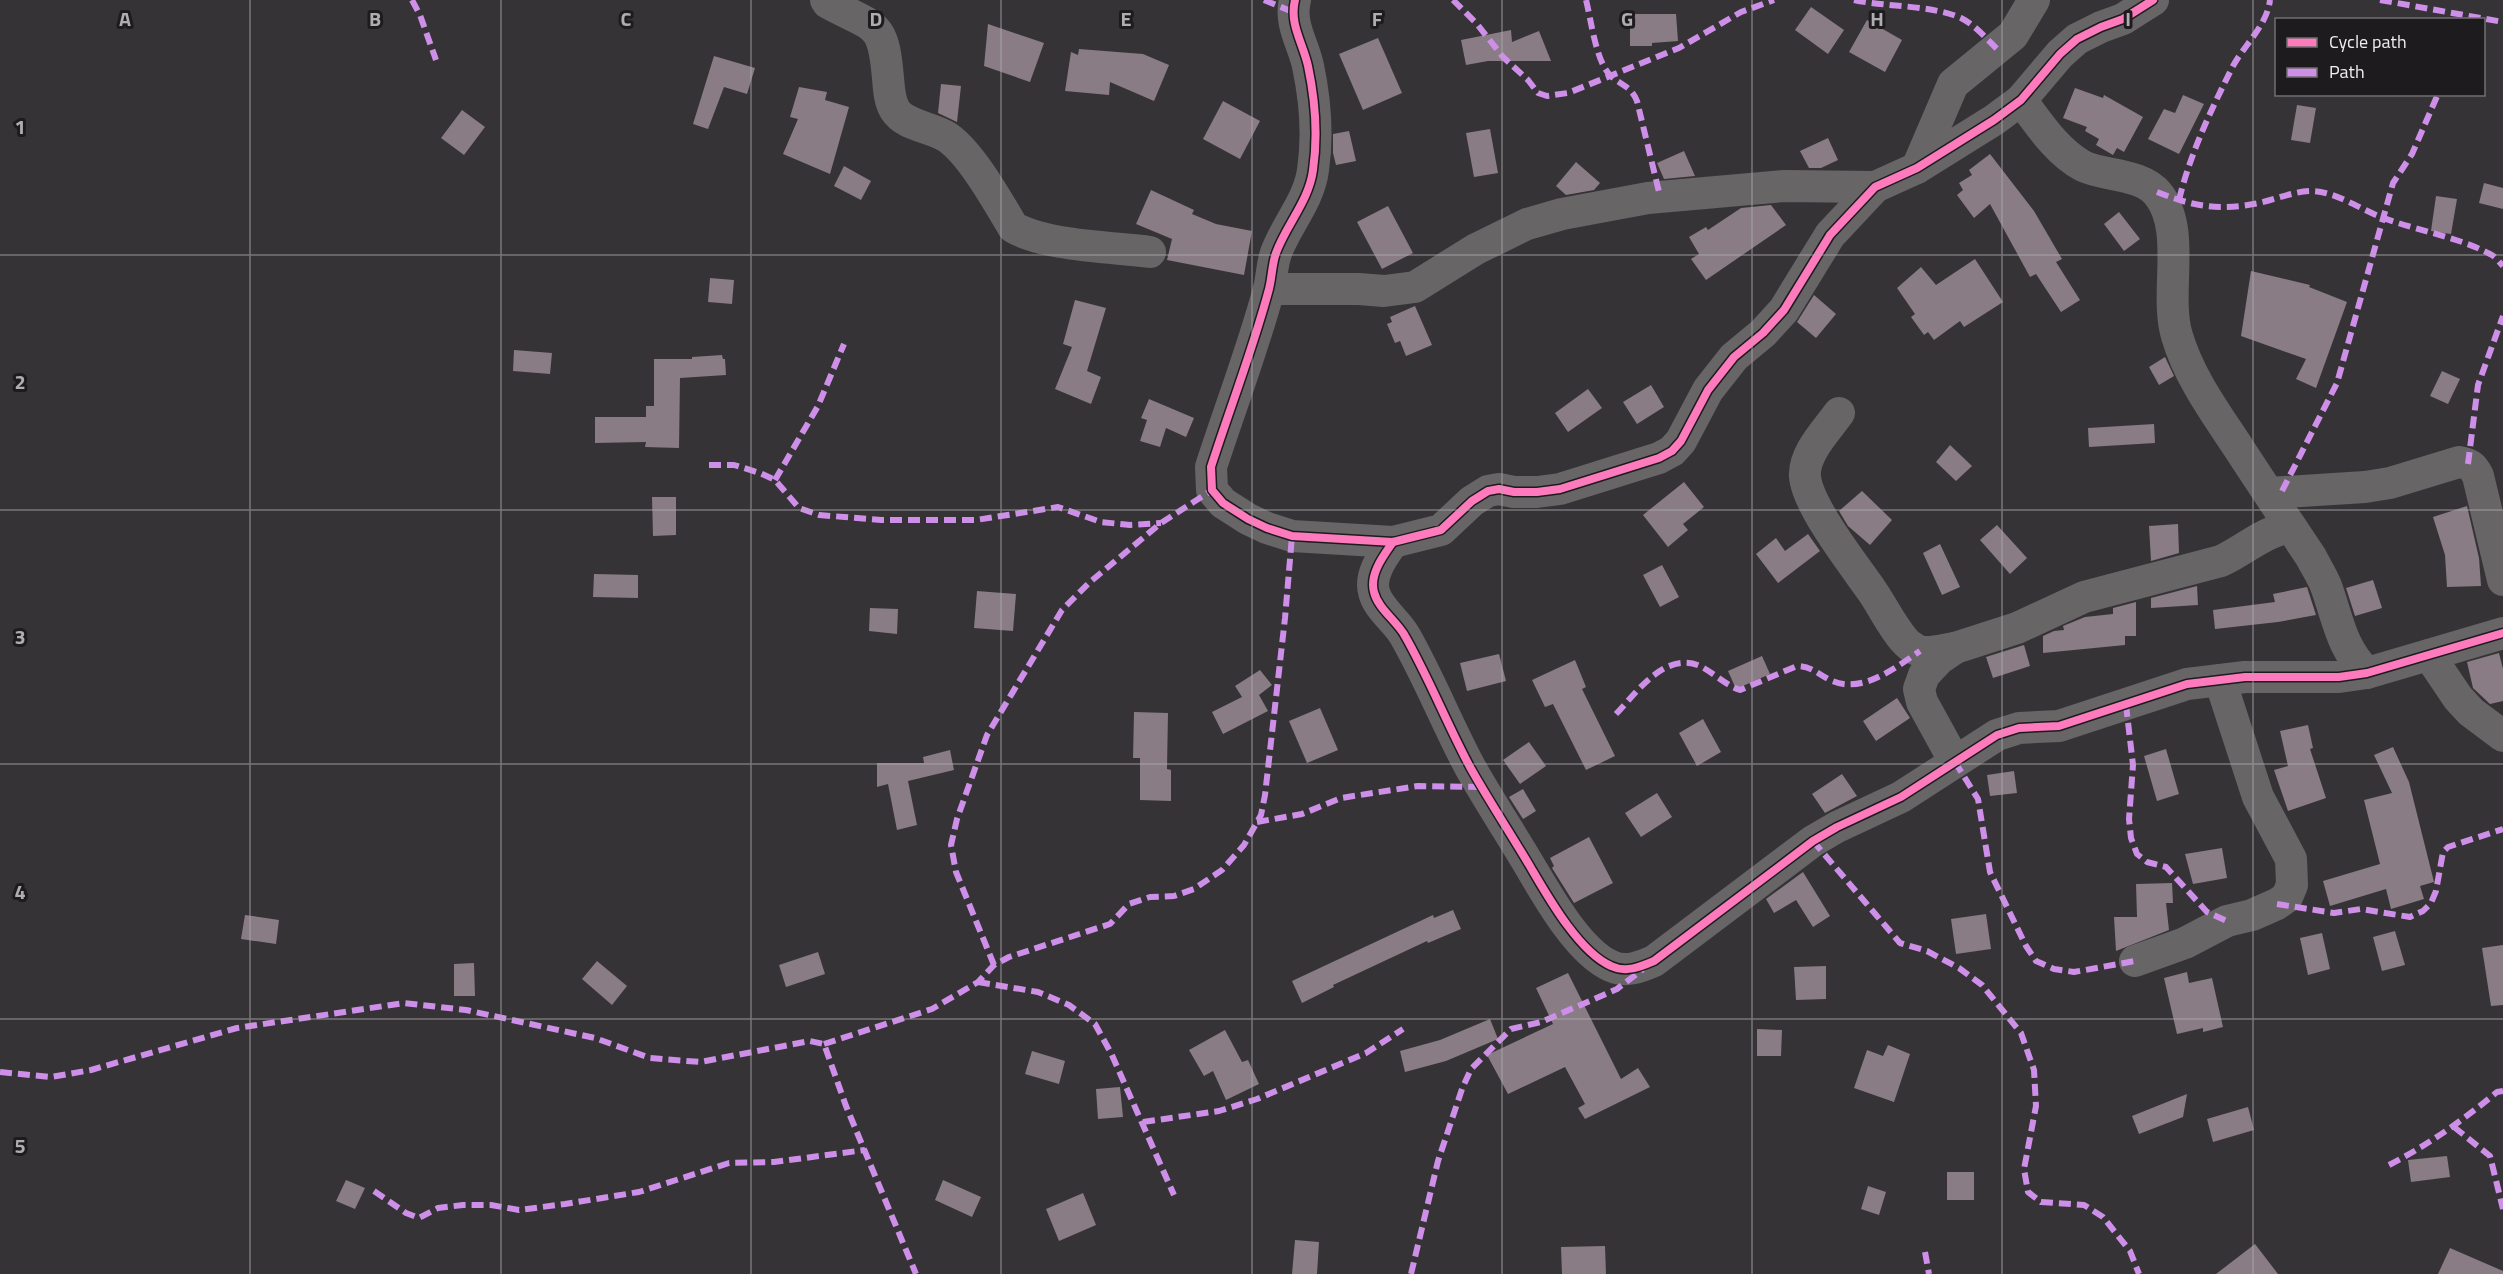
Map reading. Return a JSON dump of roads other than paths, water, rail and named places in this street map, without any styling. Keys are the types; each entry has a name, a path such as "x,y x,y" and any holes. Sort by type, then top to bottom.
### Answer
{"street":[{"path":"826,0 872,25 881,34 885,48 890,96 895,111 906,119 947,138 966,155 1013,227 1021,232 1055,240 1150,252"},
{"path":"1295,0 1293,12 1298,39 1307,62 1315,108 1316,150 1311,185 1276,253 1269,289 1211,467 1212,490 1223,503 1248,519 1292,536 1393,542 1442,531 1472,501 1488,491 1499,489 1536,492 1560,489 1630,469 1672,451 1681,441 1715,382 1734,357 1763,333 1784,310 1830,235 1875,187 1917,168 1953,147 2021,100 2060,54 2078,39 2123,19 2153,0"},
{"path":"1917,168 1953,84 2013,35 2034,0"},
{"path":"2021,100 2068,158 2086,168 2127,176 2157,192 2164,202 2172,234 2172,312 2177,336 2204,396 2290,526 2325,584 2343,640 2354,661 2367,673"},
{"path":"1269,289 1400,291 1415,287 1476,249 1527,224 1590,208 1648,198 1784,186 1875,187"},
{"path":"1839,413 1811,453 1806,466 1805,477 1810,493 1830,531 1874,594 1888,620 1906,643 1920,651 1955,648 2017,628 2084,597 2221,561 2237,554 2275,529 2290,526"},
{"path":"2269,494 2365,487 2390,483 2458,462 2468,464 2473,466 2478,476 2503,580"},
{"path":"1393,542 1381,559 1375,575 1374,591 1385,612 1404,634 1470,766 1554,909 1579,939 1610,966 1630,968 1654,961 1813,841 1900,797 1997,735 2019,728 2059,726 2187,684 2245,677 2339,677 2367,673 2503,633"},
{"path":"1955,648 1939,659 1924,675 1919,689 1923,702 1955,762"},
{"path":"2429,655 2457,698 2471,712 2503,736"},
{"path":"2135,961 2185,944 2227,921 2252,915 2277,904 2287,897 2292,885 2291,859 2258,797 2220,680"}]}
